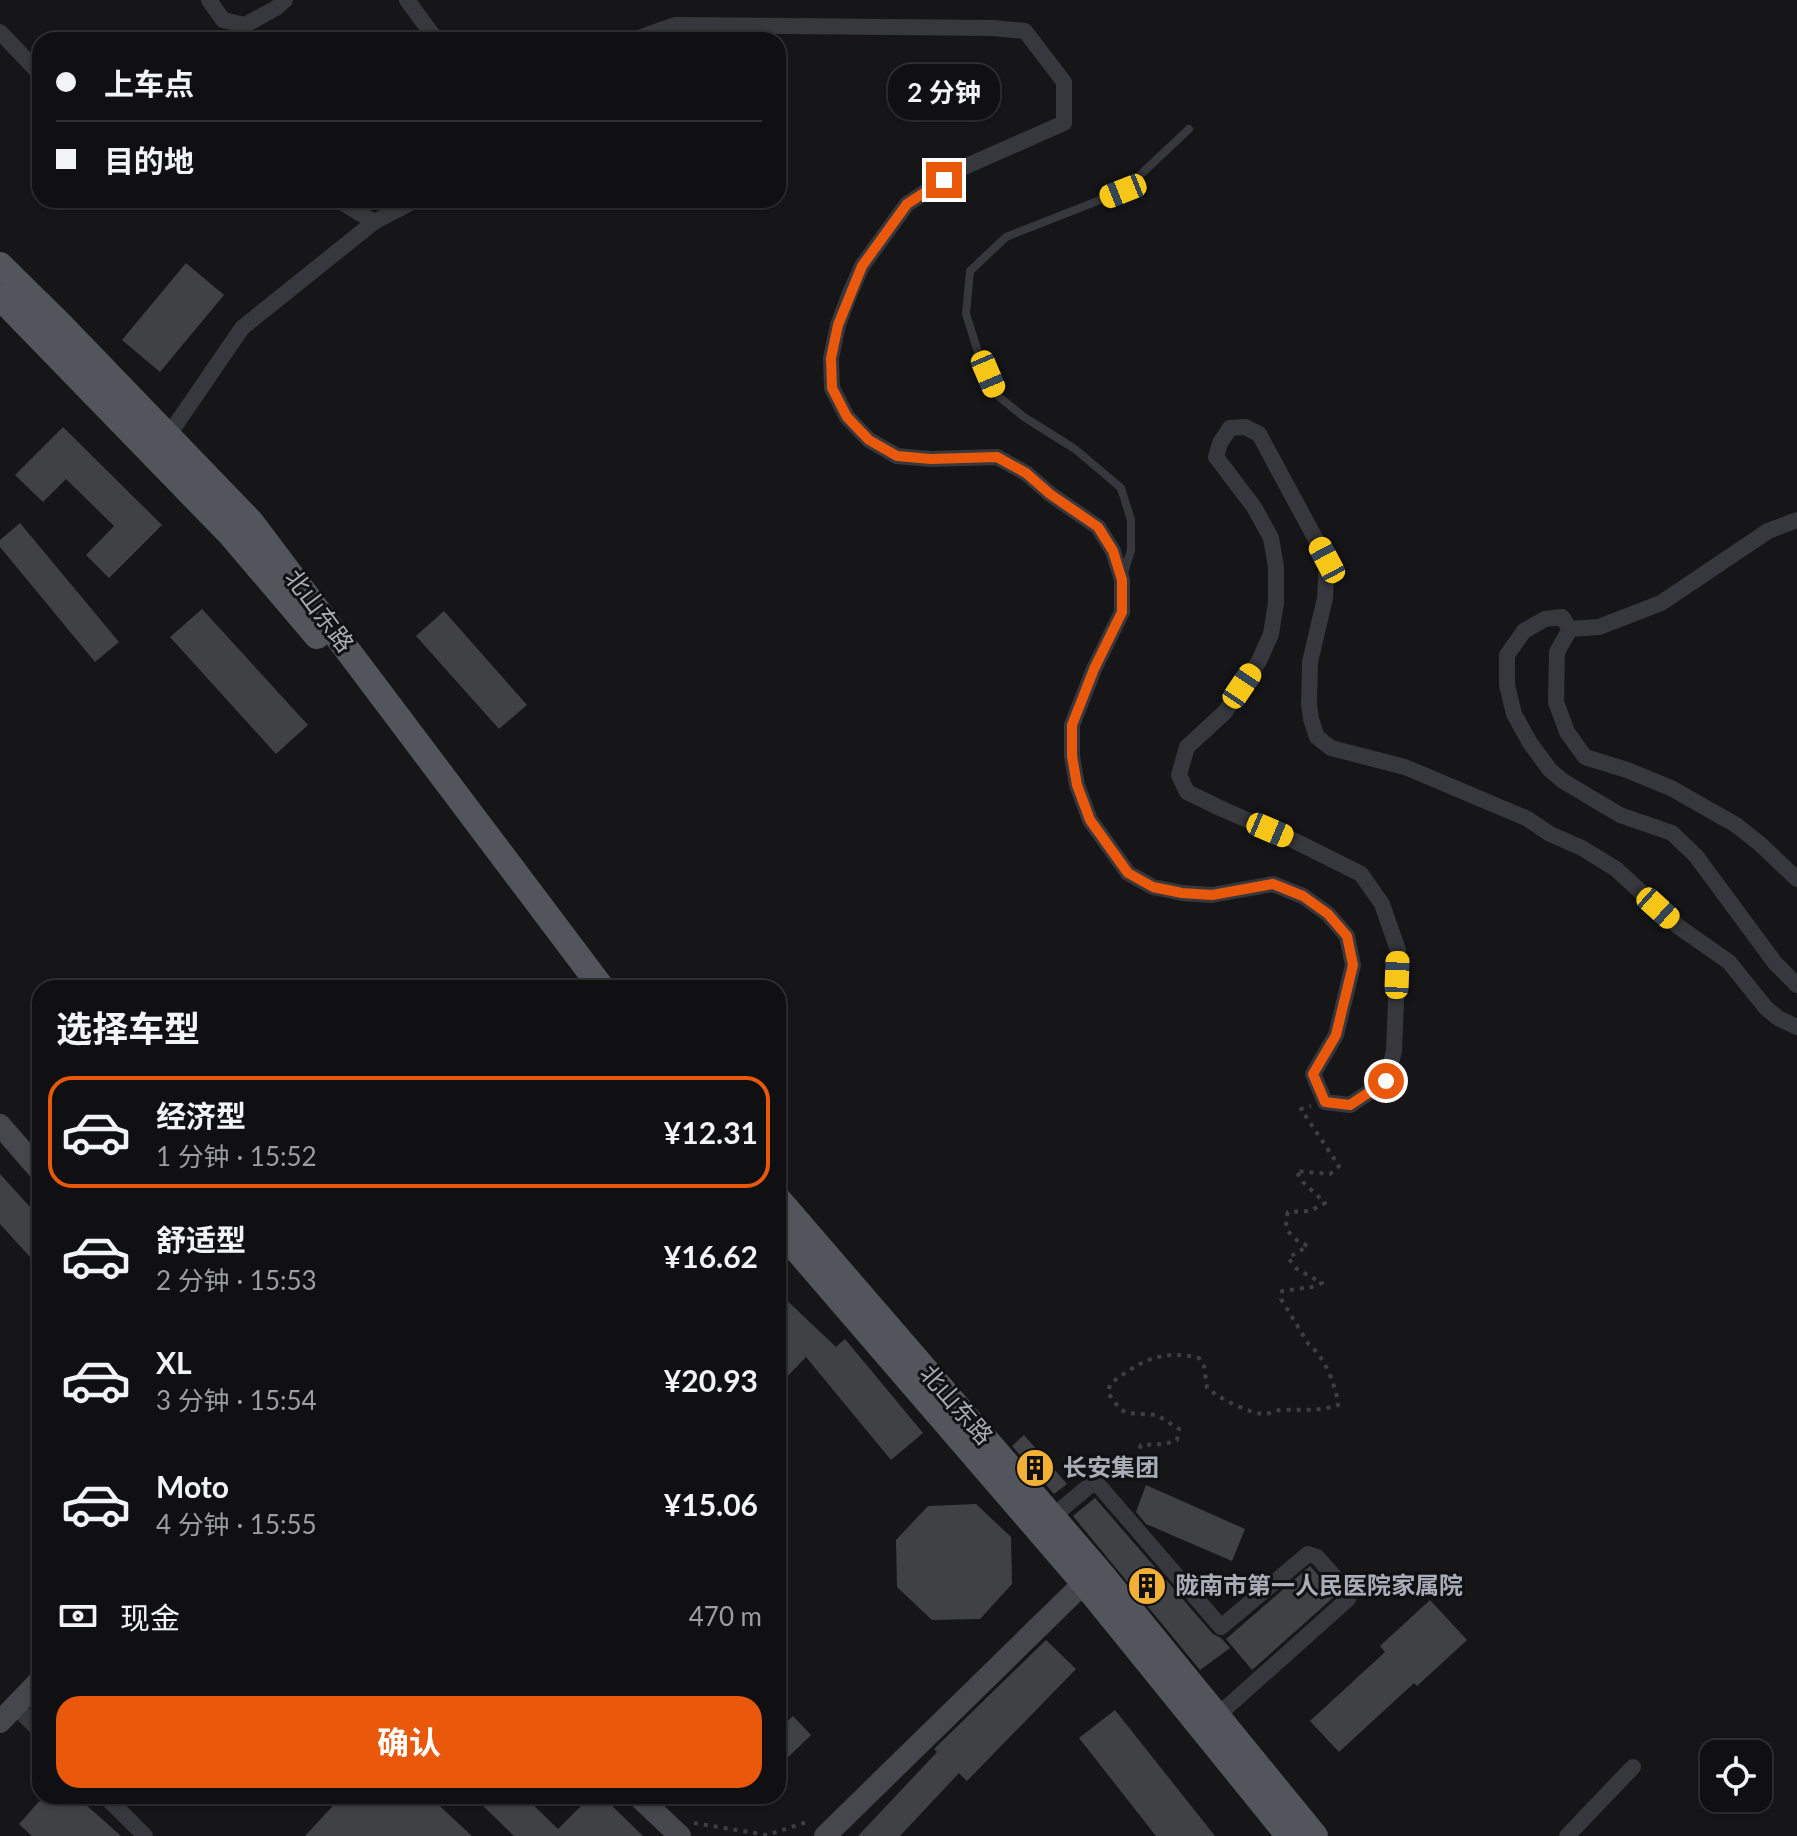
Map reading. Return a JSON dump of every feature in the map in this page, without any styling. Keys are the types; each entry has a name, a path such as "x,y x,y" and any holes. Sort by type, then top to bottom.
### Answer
{"main road":[{"name":"北山东路","path":"0,265 251,522 596,980"},
{"name":"北山东路","path":"0,297 231,535 338,661 573,980"},
{"name":"北山东路","path":"786,1208 1052,1517 1091,1577 1289,1836"},
{"name":"北山东路","path":"786,1237 1217,1716 1315,1836"}],"street":[{"path":"209,0 223,20 245,25 285,0"},
{"path":"407,0 431,32"},
{"path":"655,32 675,25 993,28 1025,31 1064,82 1064,123 962,168 907,204 862,266 850,293 838,325 831,358 832,388 847,417 869,440 897,456 931,459 997,457 1026,473 1050,494 1098,527 1113,551 1122,580 1122,612 1094,669 1072,725 1072,756 1077,785 1090,820 1128,873 1153,887 1212,895 1273,884 1303,896 1328,914 1347,936 1353,965 1336,1035 1313,1074 1325,1102 1350,1105 1386,1081 1394,1051 1398,950 1382,904 1361,874 1187,792 1179,775 1187,747 1225,712 1259,661 1271,634 1276,603 1276,567 1271,538 1254,507 1216,457 1220,443 1230,428 1245,427 1259,434 1327,560 1325,598 1310,662 1309,704 1317,737 1331,748 1405,767 1432,778 1528,819 1550,834 1582,848 1616,869 1679,927 1729,962 1766,1008 1797,1027"},
{"path":"0,32 32,66"},
{"path":"351,208 374,222"},
{"path":"168,436 242,328 374,222 401,208"},
{"path":"1570,629 1599,627 1661,603 1768,531 1797,520"},
{"path":"1570,629 1562,617 1545,619 1524,631 1507,655 1507,685 1514,714 1530,743 1550,770 1563,781 1620,815 1672,833 1696,856 1775,963 1797,985"},
{"path":"1570,629 1557,652 1556,702 1567,732 1585,757 1671,788 1736,825 1797,879"},
{"path":"0,1125 32,1162"},
{"path":"1052,1517 1095,1481 1221,1627 1308,1554 1317,1557 1350,1594 1217,1716"},
{"path":"834,1833 1091,1577"},
{"path":"32,1688 8,1714 32,1727"},
{"path":"1567,1836 1633,1767"},
{"path":"113,1804 145,1836"},
{"path":"646,1804 680,1836"}],"lane":[{"path":"1122,580 1131,550 1131,520 1121,488 1075,449 1024,417 998,396 978,352 966,314 970,271 1006,237 1123,191 1189,129"}],"path":[{"path":"1095,1481 1139,1470 1141,1463 1137,1454 1141,1445 1177,1440 1179,1429 1157,1415 1127,1413 1108,1393 1110,1384 1146,1360 1174,1354 1199,1358 1204,1366 1207,1388 1221,1398 1266,1415 1277,1410 1326,1409 1338,1405 1332,1381 1316,1350 1309,1345 1281,1299 1282,1291 1322,1283 1297,1269 1288,1258 1308,1246 1291,1236 1285,1220 1288,1212 1310,1211 1325,1203 1296,1171 1330,1174 1339,1166 1301,1109 1325,1102"},
{"path":"660,1817 767,1835"}],"building":[{"path":"186,263 224,295 160,372 122,340"},
{"path":"63,427 162,525 109,578 86,555 114,526 66,479 43,502 15,475"},
{"path":"20,523 119,642 95,662 0,547 0,540"},
{"path":"202,609 308,725 276,754 170,637"},
{"path":"444,611 527,705 499,729 416,636"},
{"path":"0,1174 32,1209 32,1259 0,1224"},
{"path":"786,1300 836,1347 845,1339 923,1433 891,1460 806,1357 786,1378"},
{"path":"1024,1435 1067,1484 1054,1494 1012,1446"},
{"path":"1146,1485 1245,1529 1232,1561 1146,1524 1136,1512"},
{"name":"陇南市第一人民医院家属院","path":"1095,1498 1213,1634 1230,1648 1200,1670 1073,1516"},
{"path":"976,1504 1011,1537 1012,1584 980,1619 932,1620 897,1587 896,1540 928,1506"},
{"path":"1310,1566 1336,1595 1252,1670 1226,1639"},
{"path":"1430,1600 1467,1640 1417,1686 1414,1683 1339,1752 1310,1721 1385,1652 1380,1646"},
{"path":"1046,1640 1076,1669 967,1781 959,1773 900,1836 858,1836 937,1752 934,1749"},
{"path":"1115,1710 1215,1836 1156,1836 1079,1738"},
{"path":"793,1716 811,1735 786,1759 786,1723"},
{"path":"37,1804 85,1804 121,1836 32,1836 19,1824"},
{"path":"335,1804 438,1804 472,1836 305,1836"},
{"path":"481,1804 532,1804 558,1829 583,1804 610,1804 643,1836 514,1836"}],"place":[{"name":"长安集团","path":"1035,1468"},
{"name":"陇南市第一人民医院家属院","path":"1147,1586"}],"route":[{"path":"944,180 907,204 862,266 838,325 831,358 832,388 847,417 869,440 897,456 931,459 997,457 1026,473 1050,494 1098,527 1113,551 1122,580 1122,612 1094,669 1072,725 1072,756 1077,785 1090,820 1128,873 1153,887 1212,895 1273,884 1303,896 1328,914 1347,936 1353,965 1336,1035 1313,1074 1325,1102 1350,1105 1386,1081"}]}
